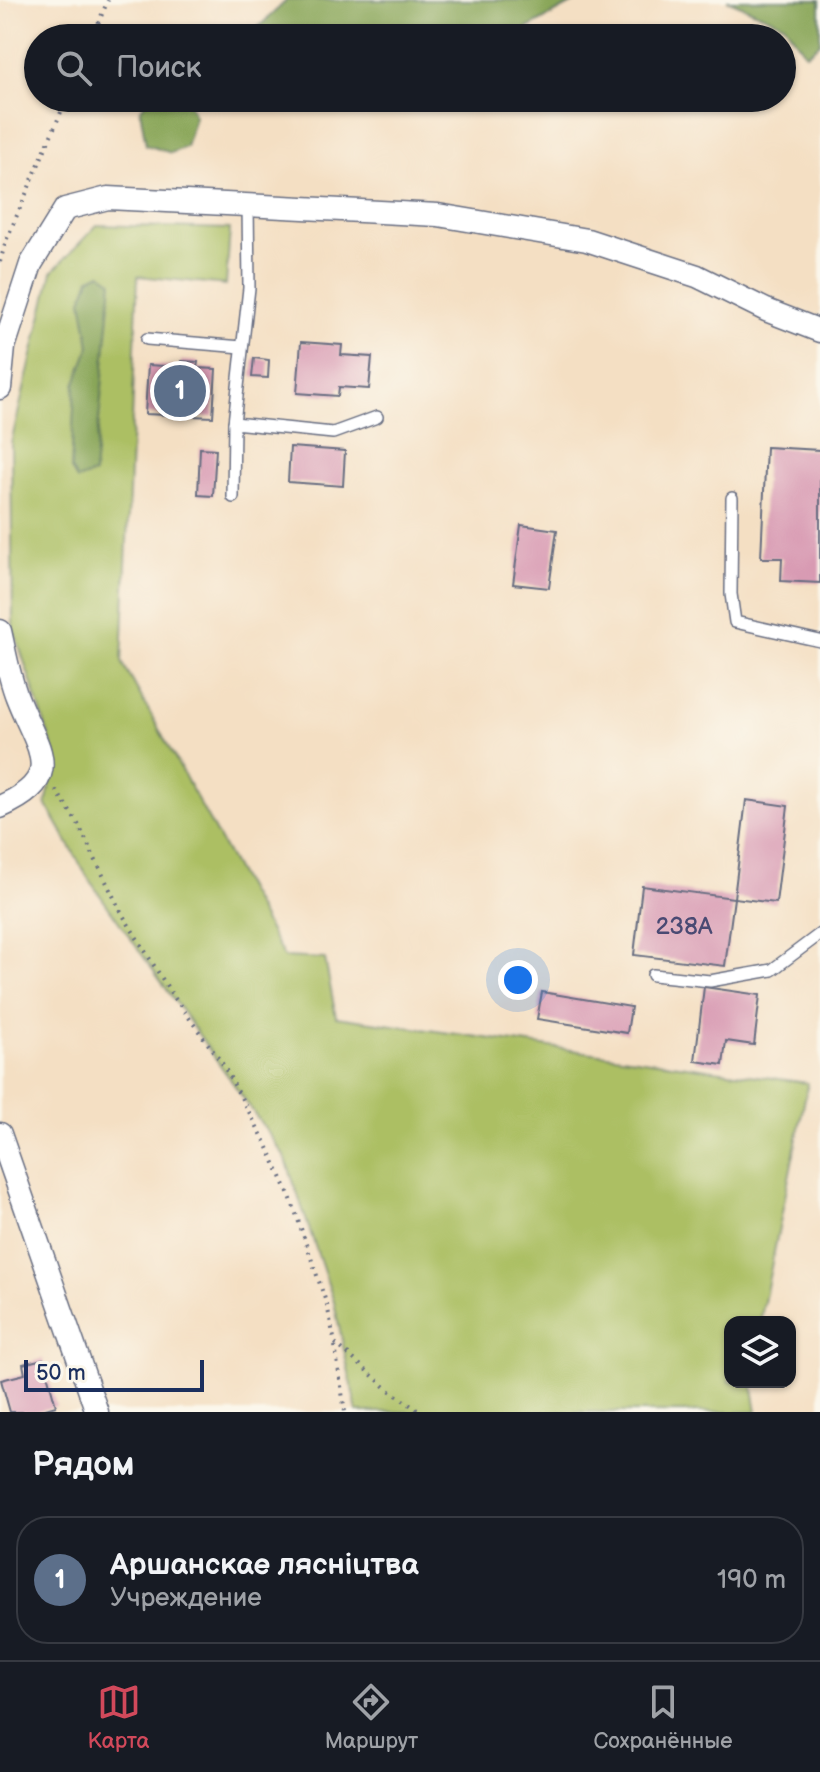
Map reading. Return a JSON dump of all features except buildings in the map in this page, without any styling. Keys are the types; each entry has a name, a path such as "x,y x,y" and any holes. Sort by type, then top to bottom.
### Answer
{"street":[{"path":"0,388 4,347 31,264 65,209 108,198 438,215 587,240 697,276 766,310 820,331"},
{"path":"0,631 15,695 40,751 42,768 38,780 29,791 0,807"},
{"path":"0,1134 97,1412"}],"lane":[{"path":"233,497 234,423 249,288 248,204"},
{"path":"147,339 242,347"},
{"path":"234,423 333,433 377,417"},
{"path":"732,498 731,594 735,622 820,641"},
{"path":"653,975 710,981 772,970 820,934"}],"path":[{"path":"98,24 108,0"},
{"path":"0,262 61,112"},
{"path":"42,768 78,824 121,912 171,993 222,1063 266,1143 291,1199 327,1305 345,1412"},
{"path":"335,1343 389,1390 420,1412"}],"green space":[{"path":"287,0 579,0 535,24 262,24"},
{"path":"727,0 820,0 820,43 806,54 796,40 796,24 784,24"},
{"path":"140,112 193,112 195,117 186,147 171,153 146,145"},
{"path":"97,225 230,229 226,285 138,276 122,662 284,957 325,959 336,1017 808,1083 761,1316 724,1316 724,1388 753,1388 757,1412 357,1412 334,1302 285,1157 88,878 46,804 56,757 13,628 11,443 52,272"},
{"path":"101,273 112,281 94,474 77,480 71,469 75,385 90,346 82,300 90,278"}],"place":[{"name":"Аршанскае лясніцтва","path":"180,391"}]}
